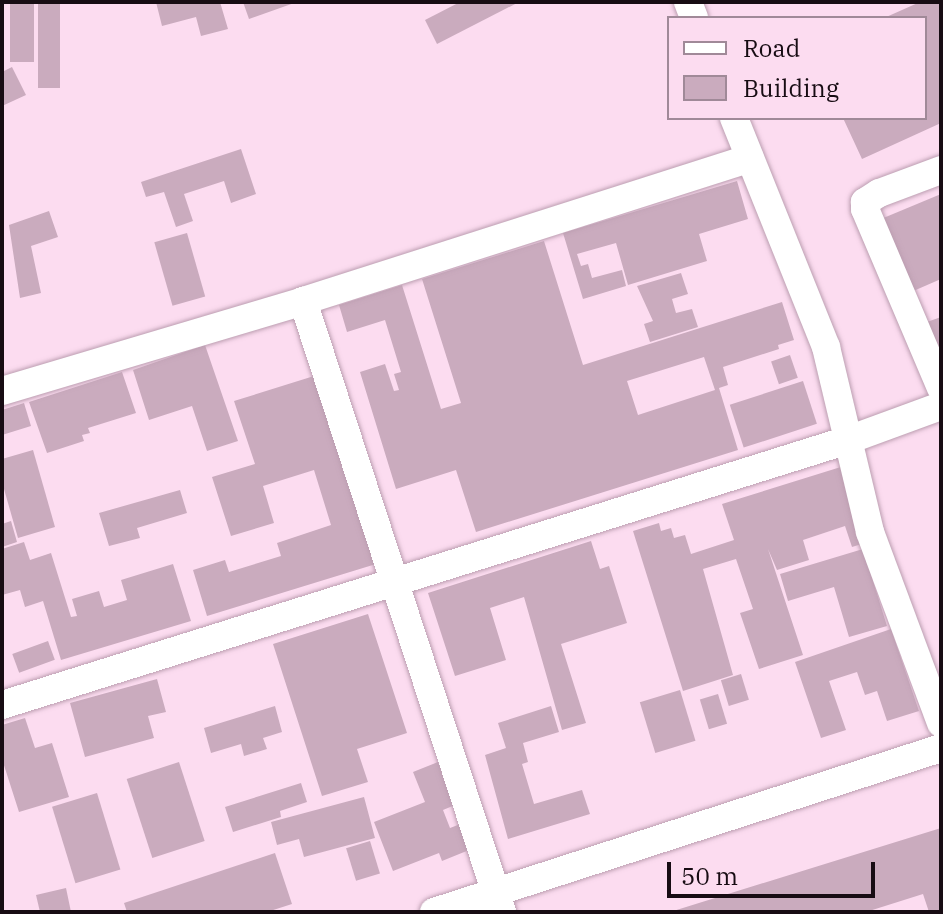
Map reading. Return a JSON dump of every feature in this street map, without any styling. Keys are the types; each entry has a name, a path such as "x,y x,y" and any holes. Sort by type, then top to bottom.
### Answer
{"street":[{"path":"735,120 826,347 870,532 941,723"},
{"path":"2,391 303,301 750,158"},
{"path":"941,170 879,193 865,202 865,209 941,388"},
{"path":"303,301 499,903"},
{"path":"2,705 848,440 941,406"},
{"path":"434,912 499,903 941,748"}],"building":[{"path":"10,2 34,2 34,62 10,62"},
{"path":"38,2 60,2 60,88 38,88"},
{"path":"156,2 220,2 228,29 201,36 196,17 162,26"},
{"path":"243,2 297,2 249,19"},
{"path":"460,2 519,2 437,44 425,20"},
{"path":"920,2 941,2 941,123 862,159 844,120 927,120 927,16 888,16"},
{"path":"12,67 26,95 2,106 2,72"},
{"path":"241,149 256,194 231,203 224,181 184,194 193,221 176,227 164,192 146,197 141,182"},
{"path":"737,181 748,219 699,234 707,261 628,285 616,243 577,254 581,266 588,264 592,278 622,270 626,286 583,299 563,233"},
{"path":"941,194 941,279 911,292 881,219"},
{"path":"49,211 58,237 31,246 41,293 20,298 9,225"},
{"path":"187,233 205,296 173,306 154,242"},
{"path":"544,241 583,365 782,302 794,340 778,345 779,349 723,367 728,385 719,388 738,450 476,532 456,470 396,489 360,372 385,364 394,391 399,390 394,374 401,372 385,320 347,332 339,305 402,285 441,409 461,403 422,279","holes":["704,357 715,390 638,415 627,381"]},
{"path":"681,273 688,294 672,299 676,313 692,309 698,327 650,342 644,324 653,321 637,286"},
{"path":"941,317 941,359 927,322"},
{"path":"205,345 238,441 207,451 192,406 149,420 133,370"},
{"path":"790,355 798,378 779,384 771,362"},
{"path":"122,372 136,413 88,428 90,433 82,435 84,441 47,453 29,402"},
{"path":"314,376 376,564 207,616 193,570 225,560 229,572 281,556 277,543 331,525 314,470 263,486 274,523 231,536 212,477 255,464 234,401"},
{"path":"803,381 817,424 744,448 730,405"},
{"path":"24,403 31,426 2,435 2,410"},
{"path":"33,450 55,527 18,538 2,482 2,459"},
{"path":"844,466 868,542 852,547 845,526 803,540 809,560 777,570 768,549 803,655 759,669 740,613 753,609 736,559 703,569 733,675 683,691 633,531 659,523 661,531 671,528 674,538 685,535 691,554 734,540 722,504"},
{"path":"180,490 187,513 137,528 140,538 109,546 99,513"},
{"path":"11,521 17,542 2,547 2,524"},
{"path":"591,541 600,569 609,566 627,623 561,644 586,723 562,730 524,597 490,608 506,660 455,676 428,593"},
{"path":"24,542 30,560 51,553 71,617 77,616 72,599 99,591 104,607 127,600 121,580 173,564 191,621 61,660 43,601 25,607 20,590 2,595 2,549"},
{"path":"863,549 887,626 849,637 834,587 788,601 780,574"},
{"path":"368,614 407,733 357,749 368,782 322,796 273,644"},
{"path":"891,629 919,711 887,721 877,691 865,695 857,672 829,681 846,730 821,738 795,662"},
{"path":"48,641 55,660 19,673 12,654"},
{"path":"741,674 749,700 729,706 721,680"},
{"path":"157,679 166,712 148,716 154,738 85,757 70,703"},
{"path":"680,690 695,741 655,753 640,702"},
{"path":"718,694 727,724 709,729 700,700"},
{"path":"275,706 282,732 263,738 267,749 244,756 241,744 211,753 204,728"},
{"path":"551,706 559,732 523,743 528,762 522,764 534,804 582,790 590,814 508,839 485,755 506,748 498,723"},
{"path":"25,718 35,748 52,743 69,797 19,812 2,759 2,725"},
{"path":"179,762 205,841 152,858 127,779"},
{"path":"438,762 455,805 443,810 450,828 463,823 474,848 442,861 439,853 393,871 374,822 425,802 413,772"},
{"path":"301,783 307,802 280,811 281,817 233,832 225,807"},
{"path":"97,793 120,870 75,883 52,807"},
{"path":"364,797 375,838 304,857 299,839 277,845 271,822"},
{"path":"941,828 941,912 929,912 923,894 866,912 670,912"},
{"path":"370,841 380,874 356,881 346,848"},
{"path":"275,853 292,904 267,912 127,912 124,903"},
{"path":"66,888 71,912 40,912 36,895"}]}
